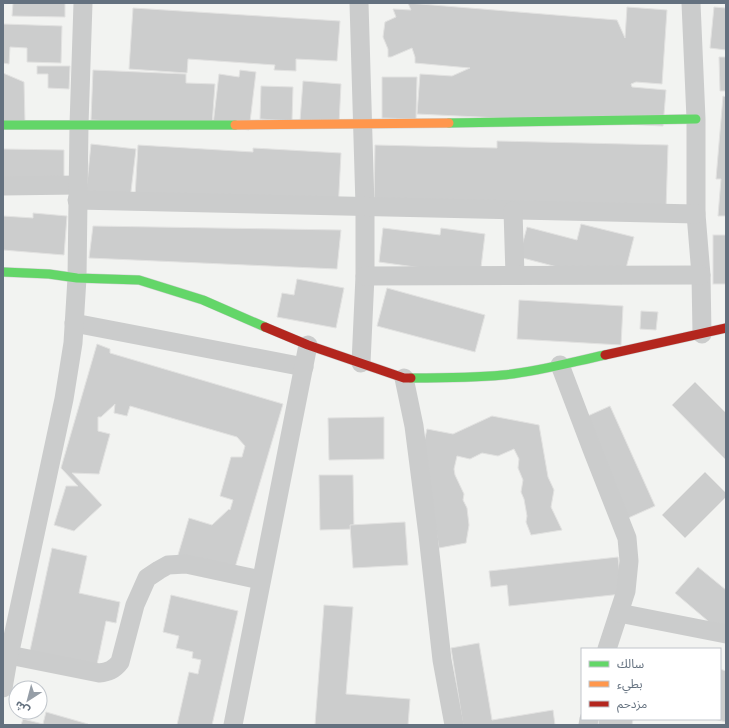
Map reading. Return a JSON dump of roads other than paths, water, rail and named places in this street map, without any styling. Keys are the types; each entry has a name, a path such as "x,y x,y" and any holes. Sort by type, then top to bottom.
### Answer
{"main road":[{"path":"3,125 363,125 696,119"},
{"path":"3,272 49,274 77,278 139,280 204,300 244,319 308,345 404,378 443,378 504,374 560,365 726,328"}],"street":[{"path":"3,688 64,399 73,343 77,278 79,125 83,3"},
{"path":"359,3 365,206 365,276 361,363"},
{"path":"691,3 696,119 696,214 701,275 702,334"},
{"path":"3,186 78,192 365,206 513,211 696,214"},
{"path":"513,211 515,275"},
{"path":"365,276 701,275"},
{"path":"74,323 304,367"},
{"path":"233,725 308,345"},
{"path":"560,365 592,452 627,538 629,561 626,591 607,648"},
{"path":"404,378 414,426 442,660 454,725"},
{"path":"9,655 99,673 109,672 116,668 120,662 135,605 147,578 159,570 168,565 186,564 261,580"},
{"path":"619,613 726,634"}]}
